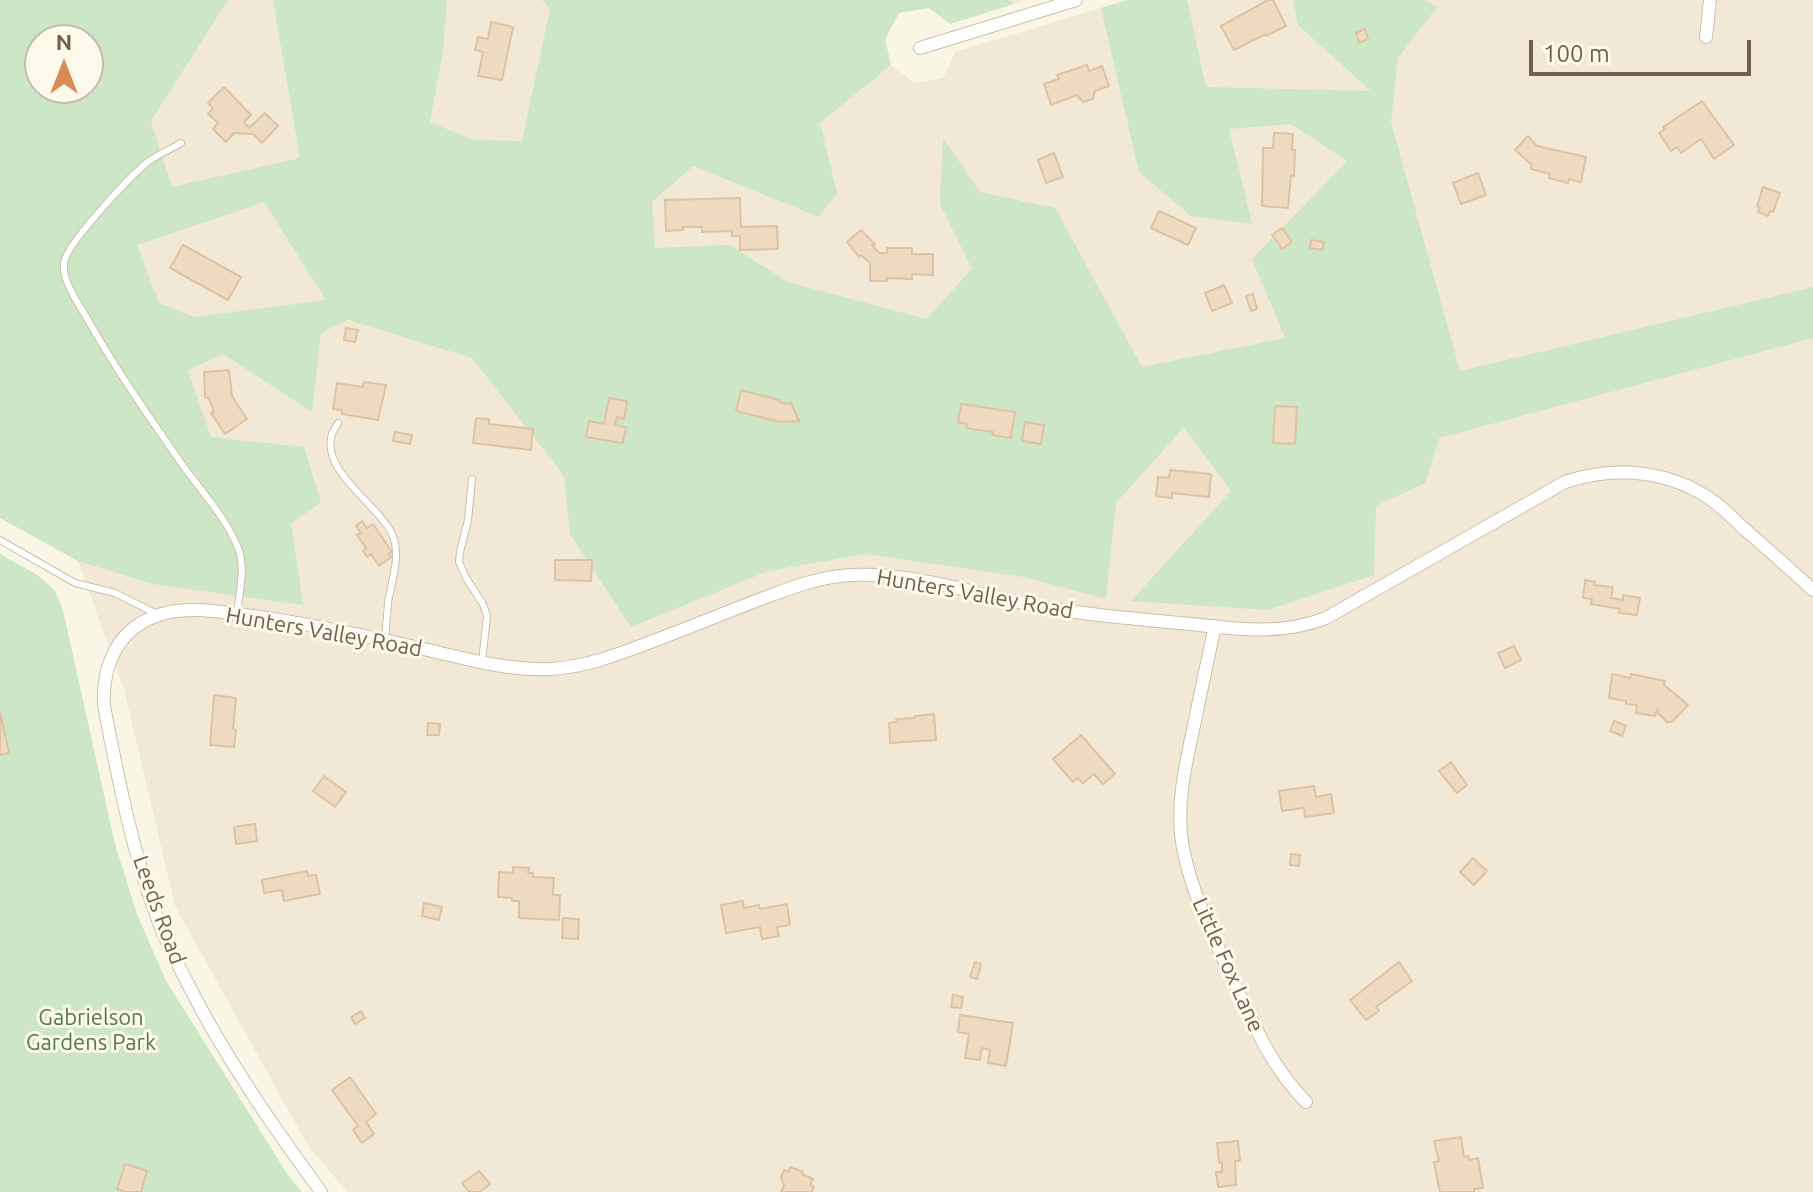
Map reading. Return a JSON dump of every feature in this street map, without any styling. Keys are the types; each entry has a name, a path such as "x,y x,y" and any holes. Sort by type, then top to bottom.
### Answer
{"street":[{"path":"920,48 1076,0"},
{"path":"1706,37 1710,0"},
{"name":"Hunters Valley Road","path":"159,615 201,610 237,614 385,640 482,662 550,669 602,660 792,588 830,577 851,575 878,575 932,583 1078,613 1256,630 1286,629 1326,618 1565,482 1604,472 1650,474 1694,489 1715,502 1813,590"},
{"name":"Leeds Road","path":"159,615 132,630 121,642 110,658 103,688 104,706 132,834 158,920 198,1005 261,1108 321,1192"},
{"name":"Little Fox Lane","path":"1215,626 1181,799 1183,846 1206,922 1263,1043 1276,1067 1306,1102"}],"lane":[{"path":"181,143 153,158 115,193 64,262 65,277 107,354 225,523 239,549 242,565 237,614"},
{"path":"338,423 332,434 331,451 340,472 377,513 392,535 396,551 385,640"},
{"path":"472,479 459,562 487,616 482,662"},
{"path":"0,540 75,583 115,593 159,615"}],"shaded area":[{"path":"34,0 1027,0 950,24 929,8 899,13 885,39 891,65 915,83 943,78 955,52 1127,0 1813,0 1813,1192 347,1192 307,1144 175,906 124,689 78,561 0,518 27,104 104,104 104,24 32,24"}],"green space":[{"path":"0,0 228,0 151,121 172,187 300,158 273,0 447,0 443,51 430,122 473,140 522,141 550,9 542,0 1008,0 1014,4 950,24 929,8 899,13 885,39 891,65 820,123 837,193 819,217 693,166 652,202 655,248 730,245 788,282 926,319 972,269 940,204 943,138 980,192 1055,208 1142,367 1285,338 1252,259 1347,161 1291,124 1229,129 1252,224 1191,216 1139,172 1101,8 1127,0 1187,0 1206,87 1371,91 1298,25 1293,0 1424,0 1437,7 1398,58 1391,122 1460,371 1813,287 1813,338 1439,438 1425,483 1376,506 1374,575 1268,610 1131,601 1231,491 1184,427 1116,503 1106,599 1024,577 866,554 768,571 631,627 570,534 564,476 472,358 348,320 321,333 312,412 223,354 188,370 211,437 304,447 321,503 291,523 303,605 153,584 78,561 0,518","holes":["264,202 326,300 194,317 159,303 137,245"]},
{"name":"Gabrielson Gardens Park","path":"0,554 36,574 55,591 63,610 115,844 137,914 166,981 288,1175 302,1192 0,1192"}],"building":[{"path":"1273,0 1286,26 1234,50 1221,26"},
{"path":"491,22 513,27 502,80 478,76 483,52 475,50 478,37 488,39"},
{"path":"1365,29 1368,39 1359,43 1356,33"},
{"path":"1087,65 1089,71 1102,66 1109,86 1095,91 1093,99 1083,102 1077,95 1051,105 1044,84 1059,79 1057,75"},
{"path":"224,87 251,115 244,122 249,128 265,113 278,126 262,143 253,134 234,133 226,142 213,129 218,123 208,114 213,108 208,103"},
{"path":"1702,101 1734,145 1714,159 1701,139 1681,153 1677,147 1671,151 1659,133 1665,129 1663,127"},
{"path":"1274,133 1293,134 1294,176 1291,176 1288,208 1262,206 1263,148 1273,148"},
{"path":"1528,136 1537,146 1586,157 1581,182 1569,179 1568,183 1531,169 1532,165 1515,150"},
{"path":"1054,153 1063,177 1046,183 1038,160"},
{"path":"1478,173 1486,195 1461,204 1453,183"},
{"path":"1763,187 1780,193 1773,212 1770,211 1768,216 1758,212"},
{"path":"740,198 741,227 777,226 778,249 740,250 740,236 732,236 732,231 702,232 702,227 683,227 683,230 666,231 665,200"},
{"path":"1159,211 1196,228 1188,245 1151,228"},
{"path":"1282,228 1292,242 1282,249 1272,235"},
{"path":"861,230 879,253 887,253 887,248 912,248 912,254 933,254 933,275 912,274 912,279 870,281 870,263 861,255 859,257 847,242"},
{"path":"1311,240 1324,242 1322,250 1310,248"},
{"path":"183,245 241,277 228,300 170,268"},
{"path":"1224,285 1232,303 1212,311 1205,293"},
{"path":"1253,294 1257,309 1251,311 1246,296"},
{"path":"346,328 358,330 355,342 344,340"},
{"path":"229,370 232,396 247,419 225,434 211,413 214,412 209,398 205,398 204,372"},
{"path":"364,382 386,385 378,420 342,414 342,410 333,409 337,383 363,387"},
{"path":"741,390 791,403 799,421 780,422 736,411"},
{"path":"609,398 627,401 624,419 617,417 615,425 626,427 623,443 586,437 589,421 604,424"},
{"path":"961,404 1015,412 1011,438 966,428 967,424 958,422"},
{"path":"1275,406 1297,407 1295,444 1273,443"},
{"path":"476,418 489,419 489,424 533,429 531,450 473,443"},
{"path":"1025,422 1044,425 1041,444 1022,441"},
{"path":"395,432 412,435 410,444 393,441"},
{"path":"1170,470 1211,474 1209,497 1172,493 1172,498 1156,496 1158,477 1169,478"},
{"path":"362,521 367,528 373,524 392,552 389,554 391,557 379,566 371,554 367,557 363,551 366,548 357,535 361,533 356,526"},
{"path":"555,560 592,560 591,581 555,580"},
{"path":"1585,580 1595,582 1594,585 1613,587 1611,598 1623,600 1623,595 1640,598 1637,615 1591,604 1592,599 1583,598"},
{"path":"1514,646 1521,660 1505,668 1498,653"},
{"path":"1612,674 1630,678 1631,674 1665,681 1664,685 1688,705 1672,722 1667,722 1657,709 1655,716 1636,713 1637,705 1609,698"},
{"path":"214,695 236,698 234,747 210,745"},
{"path":"0,712 9,753 0,755"},
{"path":"934,714 936,740 890,743 889,723 897,722 896,719"},
{"path":"1614,721 1626,726 1622,736 1610,731"},
{"path":"428,723 440,724 439,735 427,735"},
{"path":"1081,735 1115,774 1103,784 1094,774 1083,783 1078,778 1073,782 1053,759"},
{"path":"1451,762 1467,785 1457,793 1439,771"},
{"path":"324,776 346,792 335,807 313,791"},
{"path":"1314,786 1316,797 1331,794 1334,813 1305,817 1304,808 1282,811 1279,791"},
{"path":"255,824 257,841 236,844 234,827"},
{"path":"1291,854 1300,855 1299,866 1290,865"},
{"path":"1473,858 1487,871 1474,885 1460,872"},
{"path":"513,867 529,868 528,873 533,873 533,877 554,878 553,895 560,895 559,920 519,918 519,901 498,897 499,872 513,873"},
{"path":"307,871 308,876 316,875 320,894 284,901 282,890 264,893 262,880"},
{"path":"743,901 744,908 759,905 760,909 787,904 790,925 777,927 779,936 762,939 760,927 726,933 721,905"},
{"path":"424,903 442,907 439,920 422,916"},
{"path":"563,918 579,919 578,939 562,938"},
{"path":"975,962 981,964 977,979 970,977"},
{"path":"1399,962 1412,981 1376,1007 1379,1011 1366,1020 1350,1000"},
{"path":"953,995 963,997 961,1008 951,1007"},
{"path":"361,1011 365,1018 355,1024 351,1017"},
{"path":"960,1015 1013,1023 1006,1066 988,1063 990,1050 982,1048 980,1060 965,1058 969,1034 958,1032"},
{"path":"350,1077 376,1114 366,1122 374,1134 362,1143 353,1130 358,1126 332,1090"},
{"path":"1461,1137 1464,1157 1468,1156 1469,1160 1478,1158 1483,1188 1474,1189 1474,1192 1440,1192 1434,1162 1439,1161 1434,1141"},
{"path":"1238,1141 1240,1161 1235,1161 1236,1185 1218,1187 1216,1172 1222,1172 1222,1162 1219,1163 1217,1143"},
{"path":"125,1164 147,1171 141,1192 117,1189"},
{"path":"790,1167 813,1179 810,1185 814,1187 812,1192 781,1192 784,1185 781,1177 784,1170 789,1172"},
{"path":"479,1171 490,1184 480,1192 469,1192 462,1183"}]}
